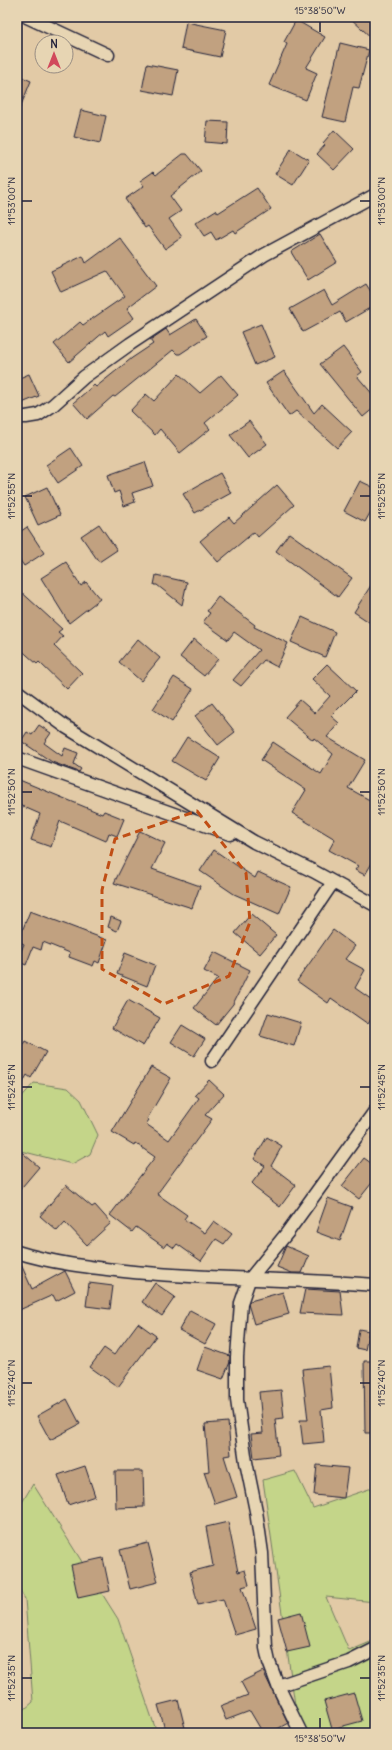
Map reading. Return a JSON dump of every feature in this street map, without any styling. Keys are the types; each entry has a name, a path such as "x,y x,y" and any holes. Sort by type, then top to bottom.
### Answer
{"street":[{"path":"26,17 108,55"},
{"path":"17,417 38,415 53,405 84,377 130,344 264,254 375,195"},
{"path":"17,690 66,727 254,842 375,905"},
{"path":"17,758 254,842"},
{"path":"212,1061 333,882"},
{"path":"301,1733 278,1686 266,1648 262,1553 237,1400 237,1357 241,1303 249,1280 287,1233 375,1111"},
{"path":"17,1252 39,1259 80,1266 159,1274 249,1280 320,1280 375,1285"},
{"path":"278,1686 349,1662 375,1649"}],"highlighted area":[{"path":"197,811 246,873 250,922 229,976 164,1004 102,969 102,890 115,839"}],"green space":[{"path":"34,1083 68,1088 81,1100 98,1135 90,1154 72,1164 17,1150 17,1102"},
{"path":"295,1471 313,1508 375,1487 375,1602 326,1597 349,1651 375,1640 375,1733 299,1733 263,1480"},
{"path":"33,1484 118,1619 157,1733 17,1733 17,1716 33,1702 25,1599 17,1585 17,1511"}],"building":[{"path":"349,17 375,17 375,41"},
{"path":"296,20 325,37 306,68 317,73 306,100 269,85 287,44 284,42"},
{"path":"186,22 226,30 220,57 181,49"},
{"path":"340,43 369,50 359,88 353,87 345,122 322,117"},
{"path":"147,64 178,70 173,96 142,90"},
{"path":"17,75 31,81 17,115"},
{"path":"81,110 106,116 100,143 74,137"},
{"path":"207,121 228,122 227,144 205,142"},
{"path":"334,130 354,149 334,170 317,154 325,145 323,143"},
{"path":"291,149 309,160 293,185 275,174"},
{"path":"183,154 187,154 201,171 170,196 181,211 169,219 182,237 165,249 148,226 145,228 125,199 144,186 140,181 153,172 156,175"},
{"path":"257,188 271,209 235,233 233,230 216,240 211,232 204,236 195,223 216,210 218,213"},
{"path":"320,234 337,262 308,280 291,252"},
{"path":"120,238 156,286 127,308 134,318 108,336 105,331 69,362 54,344 80,322 83,325 125,296 107,271 61,292 51,271 83,256 86,263"},
{"path":"366,284 375,298 375,305 346,322 340,312 303,332 290,309 324,290 332,305"},
{"path":"196,319 207,336 180,354 177,354 173,350 115,397 113,396 87,419 73,403 94,385 96,387 132,358 153,344 150,340 166,329 170,335"},
{"path":"261,324 275,357 255,365 241,332"},
{"path":"343,347 362,372 357,376 375,397 375,407 363,417 320,364"},
{"path":"284,371 314,413 322,404 352,432 337,448 296,411 289,416 266,383"},
{"path":"29,374 39,396 22,403 17,391 17,379"},
{"path":"179,374 200,393 221,375 238,395 205,423 210,429 180,453 160,429 155,435 130,411 146,394 154,401"},
{"path":"249,421 267,444 248,458 230,435"},
{"path":"71,448 83,466 58,483 46,465"},
{"path":"145,462 153,486 132,493 135,502 124,506 119,491 114,493 108,475"},
{"path":"220,473 231,493 195,513 183,494"},
{"path":"360,481 375,488 375,504 365,522 344,511"},
{"path":"277,485 294,505 258,537 254,532 218,562 200,541 229,517 234,523"},
{"path":"47,487 60,515 38,525 25,497"},
{"path":"99,524 117,550 99,562 81,536"},
{"path":"27,527 44,553 24,566 17,556 17,534"},
{"path":"289,533 352,578 338,597 276,551"},
{"path":"66,562 81,586 86,582 100,599 69,623 41,578"},
{"path":"156,575 187,582 182,605 157,585 154,585"},
{"path":"375,579 375,626 354,612"},
{"path":"17,588 62,629 58,632 63,636 54,646 82,673 67,689 39,662 37,664 17,646"},
{"path":"218,597 255,625 254,627 288,643 277,667 264,660 241,686 233,680 259,650 234,632 228,640 203,622 210,613 207,611"},
{"path":"302,617 335,632 325,657 291,642"},
{"path":"138,639 160,658 141,681 119,662"},
{"path":"194,639 218,659 204,676 180,657"},
{"path":"327,664 356,691 331,716 339,723 327,737 365,760 348,788 375,803 375,865 372,863 365,875 355,870 358,866 329,850 335,839 292,813 306,790 261,760 273,742 321,774 333,754 285,717 300,700 315,713 330,696 312,679"},
{"path":"174,677 193,689 172,722 153,709"},
{"path":"212,703 235,732 218,745 195,716"},
{"path":"39,725 51,733 44,743 62,756 65,748 78,753 74,764 81,769 79,772 52,762 21,741 27,732 32,735"},
{"path":"187,737 220,758 206,781 172,761"},
{"path":"17,779 102,814 104,811 124,819 117,836 109,833 106,841 60,821 51,847 31,840 40,814 17,804"},
{"path":"140,831 165,843 152,869 200,886 192,908 114,883"},
{"path":"214,850 255,878 258,872 291,887 279,914 234,894 200,871"},
{"path":"30,911 107,940 99,963 95,961 93,966 69,957 70,953 43,942 41,950 33,947 26,965 17,961 24,944 18,941"},
{"path":"251,914 276,935 260,954 235,933"},
{"path":"111,917 121,921 117,931 108,927"},
{"path":"333,930 355,946 345,959 365,970 355,988 375,1002 375,1013 368,1024 331,998 328,1003 297,981"},
{"path":"214,952 250,970 233,1004 216,1025 194,1008 218,978 204,971"},
{"path":"125,953 155,965 147,986 117,974"},
{"path":"128,1000 160,1018 143,1046 112,1028"},
{"path":"268,1013 301,1023 294,1046 260,1036"},
{"path":"182,1025 205,1039 194,1056 171,1042"},
{"path":"25,1041 46,1052 31,1078 27,1075 17,1093 17,1055"},
{"path":"151,1067 171,1078 147,1119 149,1120 146,1124 169,1140 199,1098 195,1095 209,1080 224,1094 205,1115 212,1119 157,1194 187,1215 184,1219 205,1233 214,1221 232,1234 224,1244 216,1239 201,1261 177,1244 174,1248 167,1243 164,1247 136,1227 132,1232 110,1215 155,1157 135,1143 134,1145 112,1132"},
{"path":"267,1137 282,1146 271,1166 296,1185 280,1207 255,1188 256,1187 252,1183 265,1166 254,1159"},
{"path":"17,1148 39,1167 17,1193"},
{"path":"364,1158 375,1166 375,1179 359,1199 342,1186"},
{"path":"66,1185 92,1207 95,1205 111,1223 87,1245 65,1222 57,1231 40,1216"},
{"path":"328,1198 352,1207 340,1241 316,1232"},
{"path":"286,1246 309,1256 302,1273 292,1273 277,1267"},
{"path":"17,1260 19,1260 32,1289 65,1271 75,1291 56,1301 53,1295 17,1311"},
{"path":"89,1283 113,1286 110,1309 86,1306"},
{"path":"155,1283 175,1297 162,1316 142,1302"},
{"path":"305,1289 340,1291 343,1315 300,1313"},
{"path":"283,1292 289,1314 254,1324 248,1304 250,1301"},
{"path":"190,1310 216,1324 205,1344 179,1330"},
{"path":"138,1323 156,1336 118,1387 90,1367 104,1348 114,1355"},
{"path":"359,1329 369,1331 365,1350 356,1348"},
{"path":"205,1347 230,1356 230,1362 223,1379 197,1370"},
{"path":"364,1361 375,1361 375,1433 365,1433"},
{"path":"329,1366 333,1408 321,1410 324,1442 303,1444 300,1420 308,1420 302,1369"},
{"path":"281,1390 284,1418 275,1419 279,1455 254,1458 251,1434 263,1433 259,1392"},
{"path":"67,1399 80,1424 50,1440 37,1416"},
{"path":"228,1422 231,1455 224,1456 237,1497 215,1504 204,1472 209,1471 205,1424"},
{"path":"317,1465 348,1468 344,1498 314,1495"},
{"path":"85,1466 95,1496 68,1505 58,1475"},
{"path":"115,1471 143,1471 144,1507 116,1508"},
{"path":"228,1522 238,1572 245,1570 249,1585 242,1587 256,1629 235,1635 223,1599 198,1605 190,1572 213,1566 206,1527"},
{"path":"148,1543 158,1582 130,1589 120,1550"},
{"path":"103,1558 110,1591 78,1598 71,1565"},
{"path":"301,1612 310,1647 287,1652 278,1618"},
{"path":"263,1671 288,1723 270,1733 263,1733 250,1711 226,1720 220,1706 248,1695 241,1682"},
{"path":"354,1693 362,1721 332,1729 324,1701"},
{"path":"178,1700 185,1728 166,1733 158,1705"}]}
